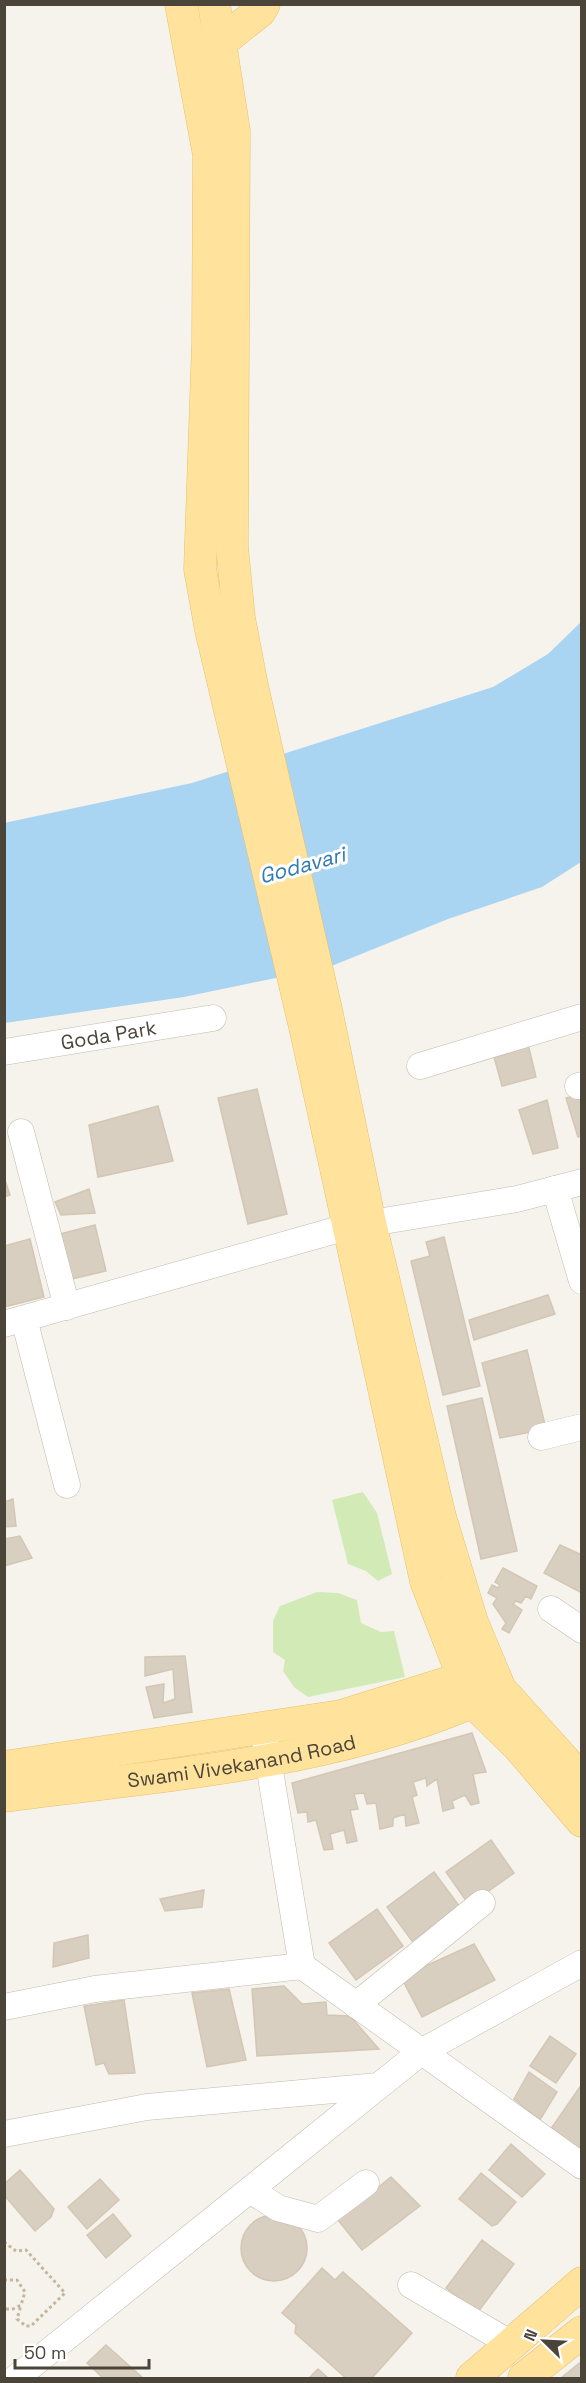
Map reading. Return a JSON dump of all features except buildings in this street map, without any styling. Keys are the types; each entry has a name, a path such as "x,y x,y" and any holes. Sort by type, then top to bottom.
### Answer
{"main road":[{"path":"181,4 209,155 210,183 200,569 211,630 316,1022"},
{"path":"214,4 234,131 232,547 239,618 316,1022 359,1225 426,1581 481,1684 567,1767 582,1821"},
{"path":"191,57 220,43 260,11 264,4"},
{"path":"4,1767 341,1716 481,1684"},
{"name":"Swami Vivekanand Road","path":"4,1796 267,1760 391,1732 481,1684"},
{"path":"472,2379 582,2283"},
{"path":"524,2379 582,2332"}],"street":[{"path":"420,1066 582,1017"},
{"name":"Goda Park","path":"4,1052 213,1018"},
{"path":"21,1132 67,1307"},
{"path":"67,1485 14,1322 359,1225 517,1200 582,1182"},
{"path":"555,1189 582,1281"},
{"path":"541,1437 582,1427"},
{"path":"551,1609 582,1630"},
{"path":"263,1728 302,1966"},
{"path":"356,2005 482,1903"},
{"path":"16,2379 421,2052 582,1964"},
{"path":"4,2007 95,1989 302,1966 582,2166"},
{"path":"4,2134 147,2107 378,2086"},
{"path":"250,2190 278,2208 318,2219 366,2183"},
{"path":"411,2285 513,2345"}],"path":[{"path":"4,2242 16,2251 26,2250 65,2293 31,2326 26,2326 18,2319 25,2298 24,2287 17,2280 4,2280"},
{"path":"4,2309 13,2309 21,2305"}],"green space":[{"path":"363,1492 377,1513 392,1574 378,1581 366,1571 348,1564 332,1500"},
{"path":"317,1592 338,1593 357,1600 361,1623 381,1632 394,1631 405,1677 308,1697 294,1687 283,1671 285,1660 273,1652 273,1621 280,1606"}],"water":[{"name":"Godavari","path":"581,622 581,862 542,887 448,919 329,967 184,997 5,1023 4,823 192,783 493,687 548,654"}]}
